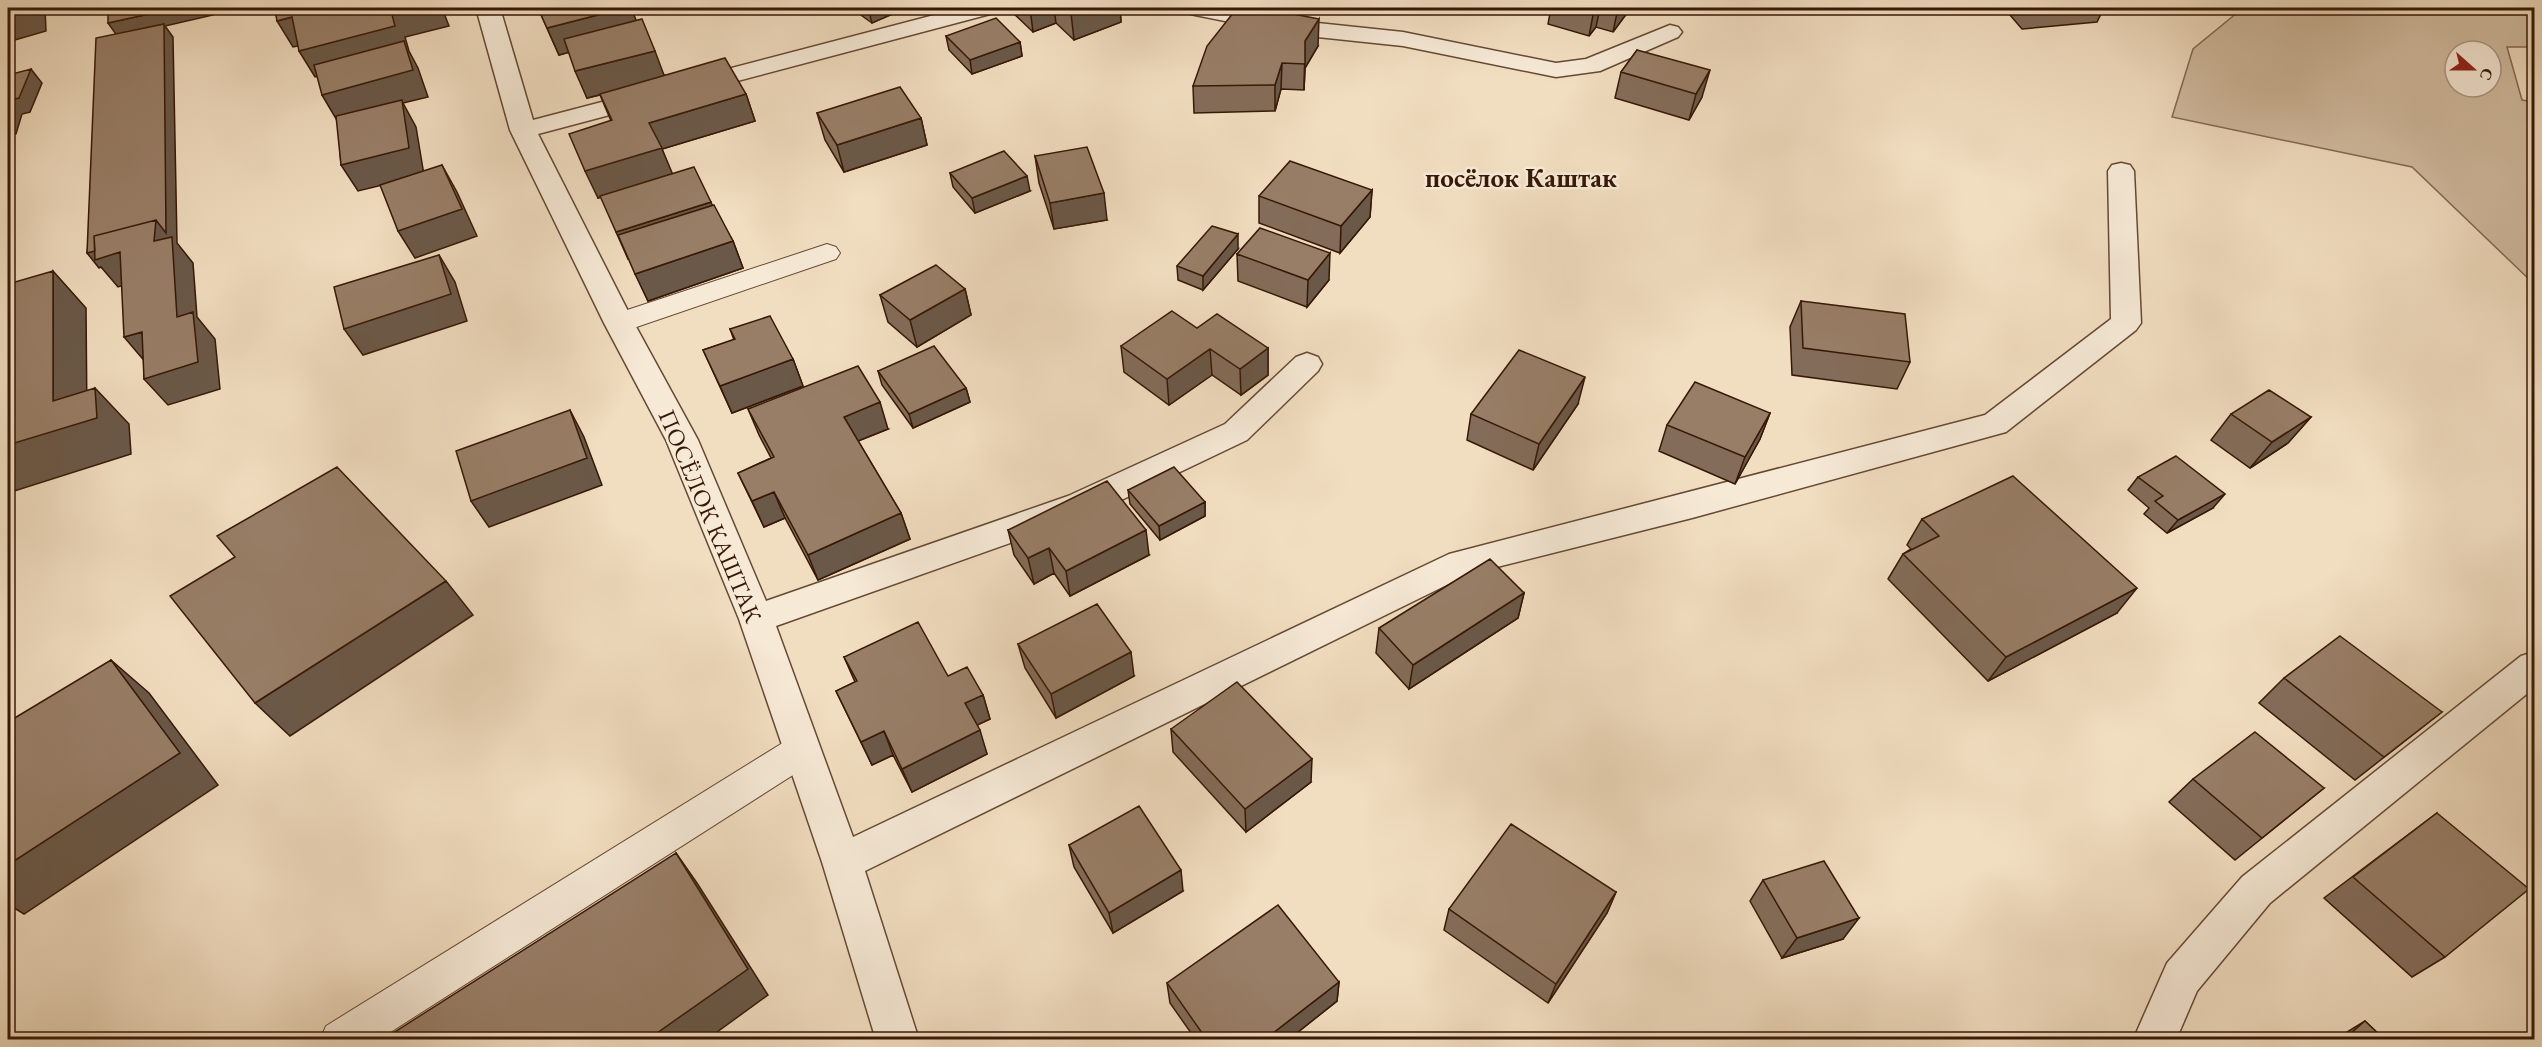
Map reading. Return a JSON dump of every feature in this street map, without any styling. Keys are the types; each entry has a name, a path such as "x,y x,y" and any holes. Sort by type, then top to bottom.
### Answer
{"street":[{"name":"ПОСЁЛОК КАШТАК","path":"488,8 523,130 619,323 682,440 756,619 842,862 898,1040"},
{"path":"523,130 986,8"},
{"path":"1196,8 1289,27 1403,39 1556,70 1591,66 1670,32"},
{"path":"842,862 1461,562 1692,505 1995,424 2126,323 2121,171"},
{"path":"756,619 1080,505 1236,432 1307,364"},
{"path":"2154,1040 2182,977 2256,890 2535,667"}],"lane":[{"path":"619,323 826,253"},
{"path":"340,1040 802,750"}],"shaded area":[{"path":"2243,8 2520,8 2534,11 2534,47 2507,47 2522,100 2534,102 2534,284 2412,167 2172,117 2193,49"}],"building":[{"path":"108,8 176,8 108,23"},
{"path":"284,8 404,8 391,11 395,26 299,51 292,17 277,21 275,10"},
{"path":"538,8 625,8 547,28"},
{"path":"1064,8 1086,8 1071,13"},
{"path":"1237,8 1263,8 1319,19 1305,41 1305,64 1282,63 1275,85 1193,86 1207,46"},
{"path":"996,18 1020,42 970,60 946,36"},
{"path":"642,19 655,51 575,71 564,39"},
{"path":"164,24 166,233 156,220 94,236 95,251 87,253 96,38"},
{"path":"404,41 413,70 322,95 314,65"},
{"path":"1637,50 1710,70 1696,94 1621,72"},
{"path":"725,58 746,94 649,123 662,148 585,171 569,134 612,120 600,94"},
{"path":"31,69 19,98 10,100 8,109 8,75"},
{"path":"900,87 921,118 837,145 817,113"},
{"path":"402,100 409,148 341,165 336,116"},
{"path":"1087,147 1104,193 1050,203 1035,156"},
{"path":"1004,151 1027,176 972,198 950,173"},
{"path":"1290,161 1372,190 1341,226 1259,196"},
{"path":"442,165 462,209 398,231 380,185"},
{"path":"694,167 711,202 616,232 600,196"},
{"path":"714,205 733,241 635,274 618,235"},
{"path":"156,220 154,241 172,237 177,317 193,312 198,362 144,379 142,332 124,337 120,252 95,260 94,236"},
{"path":"1212,226 1238,234 1203,276 1177,266"},
{"path":"1260,228 1330,253 1308,280 1237,254"},
{"path":"439,255 451,294 344,329 334,287"},
{"path":"936,265 965,289 910,320 880,295"},
{"path":"53,271 53,401 95,388 97,418 8,445 8,284"},
{"path":"1801,301 1905,314 1910,362 1803,348"},
{"path":"1172,311 1197,328 1217,314 1268,348 1240,369 1210,349 1167,379 1121,346"},
{"path":"770,316 793,359 720,386 703,350 735,339 730,329"},
{"path":"934,346 966,388 909,414 878,371"},
{"path":"1519,350 1585,377 1539,444 1471,414"},
{"path":"858,366 880,402 844,417 901,513 808,555 774,492 752,501 738,473 774,457 748,409"},
{"path":"1695,382 1770,413 1745,457 1667,425"},
{"path":"2269,390 2311,417 2272,442 2231,414"},
{"path":"570,410 587,458 471,501 456,451"},
{"path":"2176,456 2225,494 2178,520 2155,501 2163,496 2138,477"},
{"path":"337,467 446,581 255,703 170,596 235,557 217,536"},
{"path":"1174,467 1205,502 1159,526 1128,490"},
{"path":"2013,476 2137,588 2006,657 1903,554 1939,536 1922,519"},
{"path":"1107,481 1146,530 1066,571 1049,548 1028,558 1008,530"},
{"path":"1490,559 1524,593 1413,665 1379,628"},
{"path":"1097,604 1131,652 1051,694 1018,644"},
{"path":"918,622 948,676 967,667 983,695 965,703 980,730 902,769 884,731 861,742 836,691 857,681 844,657"},
{"path":"2340,636 2442,712 2384,757 2284,678"},
{"path":"111,660 180,753 8,865 8,722"},
{"path":"1237,682 1312,759 1245,809 1171,729"},
{"path":"2255,732 2324,788 2262,838 2193,779"},
{"path":"1139,806 1181,870 1109,913 1069,845"},
{"path":"2437,813 2529,889 2445,957 2353,877"},
{"path":"1511,824 1616,892 1556,984 1449,909"},
{"path":"676,853 748,969 647,1040 382,1040"},
{"path":"1824,861 1859,918 1797,938 1763,880"},
{"path":"1278,905 1339,982 1264,1040 1207,1040 1167,983"},
{"path":"2365,1021 2385,1040 2343,1040"}],"district":[{"name":"посёлок Каштак","path":"1521,178"}]}
